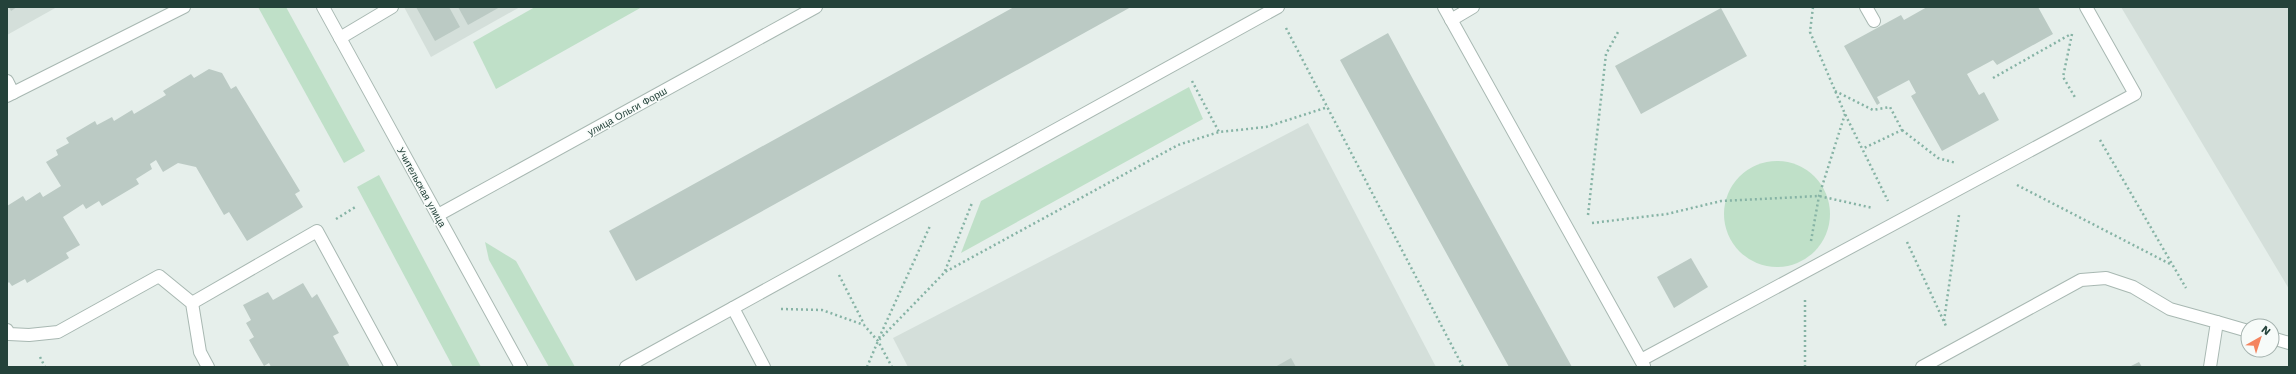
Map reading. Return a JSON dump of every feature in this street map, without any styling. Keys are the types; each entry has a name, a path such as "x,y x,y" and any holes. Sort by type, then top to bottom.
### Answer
{"street":[{"path":"7,81 10,94 184,7"},
{"name":"Учительская улица","path":"323,7 521,367"},
{"path":"340,38 392,7"},
{"name":"улица Ольги Форш","path":"438,216 816,7"},
{"path":"1444,7 1643,363 1895,218 1963,187 2135,94 2086,7"},
{"path":"1451,20 1473,7"},
{"path":"1866,7 1874,21"},
{"path":"626,367 1276,8"},
{"path":"192,303 317,231 391,367"},
{"path":"7,330 9,334 29,335 58,332 159,276 192,303 200,352 208,367"},
{"path":"1922,367 2081,280 2106,278 2133,287 2170,309 2240,329"},
{"path":"732,308 764,367"},
{"path":"2210,367 2217,322"}],"path":[{"path":"1813,7 1810,32 1834,91 1957,348"},
{"path":"1276,8 1464,367"},
{"path":"1587,224 1606,54 1618,32"},
{"path":"1992,78 2072,34 2063,77 2204,319"},
{"path":"1181,60 1219,132"},
{"path":"1834,91 1873,110 1890,107 1902,130 1938,158 1991,172 2173,266"},
{"path":"878,341 945,272 1178,145 1219,132 1266,127 1328,107"},
{"path":"1862,149 1902,130"},
{"path":"945,272 985,169"},
{"path":"1944,322 1963,187"},
{"path":"867,367 946,190"},
{"path":"1570,233 1587,224 1667,214 1721,201 1819,196 1895,218"},
{"path":"829,255 864,325 878,341 892,367"},
{"path":"777,309 822,310 864,325"}],"shaded area":[{"path":"7,7 57,7 7,35"},
{"path":"404,7 520,7 431,57"},
{"path":"2121,7 2289,7 2289,289"},
{"path":"1308,123 1436,367 908,367 893,338"}],"green space":[{"path":"258,7 286,7 365,151 344,163"},
{"path":"535,7 642,7 496,89 473,42"},
{"path":"1189,87 1203,119 961,253 981,201"},
{"path":"1777,161 1797,165 1815,176 1826,194 1830,214 1826,234 1815,252 1797,263 1777,267 1757,263 1739,252 1728,234 1724,214 1728,194 1739,176 1757,165"},
{"path":"379,175 481,367 453,367 357,187"},
{"path":"485,242 516,261 575,367 549,367 489,260"}],"building":[{"path":"9,7 17,7 11,11"},
{"path":"416,7 449,7 460,27 435,41"},
{"path":"458,7 500,7 468,25"},
{"path":"1014,7 1131,7 636,281 609,231"},
{"path":"1927,7 2038,7 2053,34 1997,65 1993,60 1967,74 1979,95 1984,92 1999,120 1942,151 1911,96 1916,93 1909,80 1877,97 1880,103 1877,105 1844,46 1901,15 1904,20"},
{"path":"1721,8 1747,56 1641,114 1615,66"},
{"path":"1388,33 1572,367 1509,367 1340,60"},
{"path":"209,69 222,73 231,89 236,86 300,191 295,194 303,207 247,241 229,212 224,215 196,167 178,163 163,172 156,160 150,164 152,169 136,179 139,184 102,206 99,201 86,209 83,204 63,217 80,245 66,253 69,258 27,283 25,279 12,286 9,282 7,284 7,206 23,196 26,201 40,192 43,197 61,186 46,162 58,155 56,150 69,143 66,138 95,121 97,125 112,117 114,121 132,110 134,114 166,95 163,91 191,74 194,78"},
{"path":"1691,258 1708,287 1674,308 1657,277"},
{"path":"303,283 312,298 317,294 339,333 333,336 350,367 271,367 269,363 264,366 249,340 254,337 246,323 251,320 243,305 268,292 273,300"},
{"path":"1291,358 1296,367 1275,367"},
{"path":"2139,362 2142,367 2129,367"}]}
